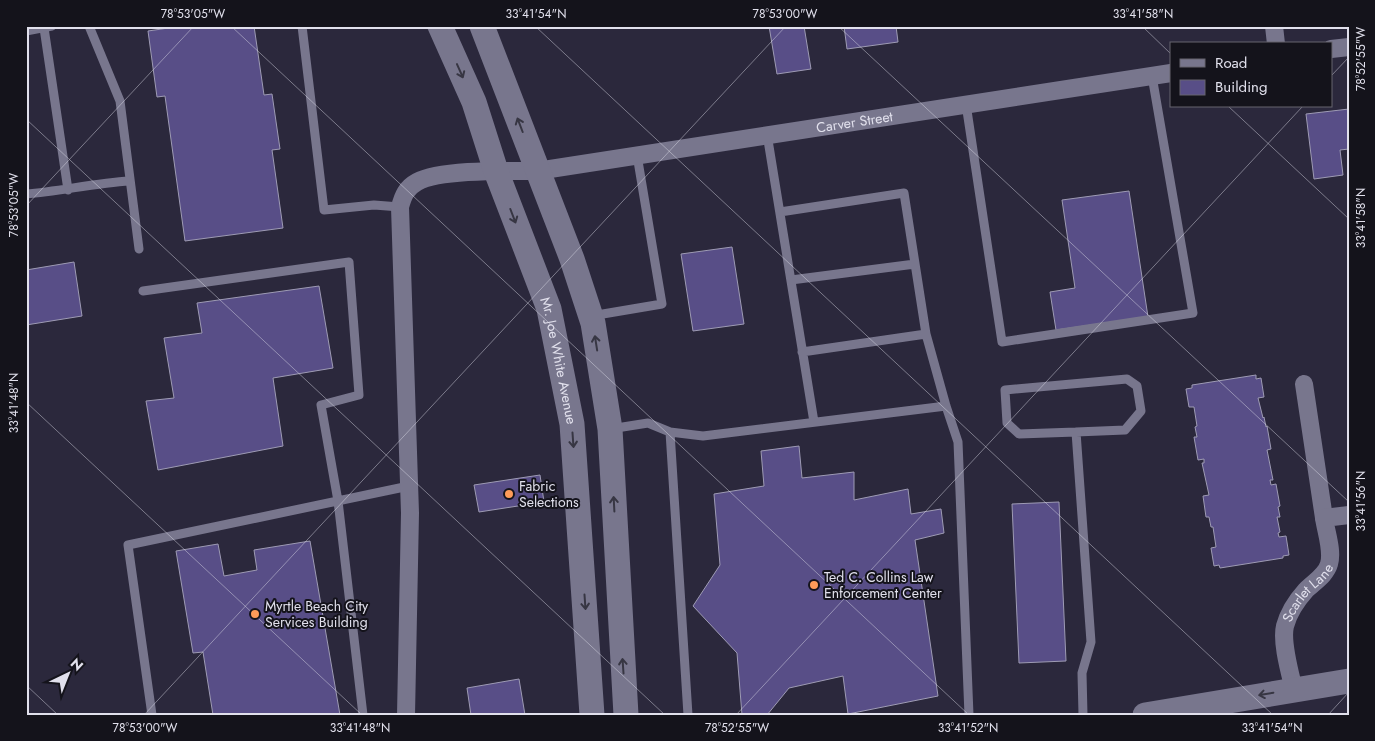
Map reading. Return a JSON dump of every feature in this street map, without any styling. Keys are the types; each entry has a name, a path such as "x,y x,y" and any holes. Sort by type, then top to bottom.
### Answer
{"main road":[{"name":"Mr. Joe White Avenue","path":"440,26 474,102 496,171 549,309 572,424 592,715"},
{"path":"482,26 572,259 591,316 610,429 626,715"},
{"path":"1145,715 1349,681"}],"street":[{"path":"1274,26 1276,42"},
{"path":"1332,49 1349,47"},
{"name":"Carver Street","path":"400,207 403,194 416,182 436,175 496,171 538,171 767,134 1170,73"},
{"path":"400,207 410,513 406,715"},
{"name":"Scarlet Lane","path":"1294,690 1286,658 1284,628 1292,608 1307,589 1322,575 1329,564 1330,552 1304,384"},
{"path":"1324,518 1349,515"}],"lane":[{"path":"88,26 120,101 139,249"},
{"path":"302,26 324,210 374,205 400,207"},
{"path":"26,31 48,27 68,190"},
{"path":"966,104 1002,342 1193,313 1152,76"},
{"path":"767,134 814,422"},
{"path":"591,316 662,304 637,155"},
{"path":"26,194 130,181"},
{"path":"780,212 904,193 926,334 958,442 969,715"},
{"path":"143,291 349,262 359,395 321,405 338,501 364,715"},
{"path":"791,280 915,264"},
{"path":"802,352 926,334"},
{"path":"1127,379 1137,386 1141,411 1125,430 1076,432 1019,434 1007,423 1005,390 1127,379"},
{"path":"610,429 648,423 670,432 703,436 946,406"},
{"path":"670,432 688,715"},
{"path":"1076,432 1091,642 1082,673 1083,715"},
{"path":"152,715 128,545 409,486"}],"building":[{"path":"182,26 254,26 264,95 272,94 280,149 272,150 283,228 185,241 165,96 157,97 148,31"},
{"path":"769,26 804,26 811,69 777,74"},
{"path":"844,26 896,26 898,42 847,49"},
{"path":"1349,109 1349,149 1340,150 1343,175 1314,179 1306,114"},
{"path":"1129,191 1148,317 1056,330 1050,292 1075,288 1062,200"},
{"path":"732,247 744,324 693,331 681,254"},
{"path":"74,262 82,316 26,325 26,270"},
{"path":"319,286 333,368 273,378 283,446 158,470 146,401 174,398 164,338 202,333 197,303"},
{"path":"1256,375 1256,379 1261,378 1264,397 1258,398 1267,426 1271,449 1267,450 1273,480 1270,480 1271,485 1276,484 1280,506 1278,507 1280,517 1277,517 1280,532 1278,533 1279,537 1286,536 1289,555 1283,556 1283,558 1220,568 1219,565 1214,566 1211,548 1216,547 1213,527 1211,527 1209,517 1206,517 1203,496 1209,495 1202,463 1204,463 1204,459 1198,460 1194,437 1197,437 1195,427 1197,426 1194,407 1189,407 1186,389 1192,388 1192,385"},
{"name":"Ted C. Collins Law Enforcement Center","path":"799,446 802,478 854,472 854,500 908,489 911,514 941,509 944,533 915,540 938,696 848,714 843,676 789,688 767,715 742,715 737,653 693,606 720,565 714,494 764,486 761,451"},
{"name":"Fabric Selections","path":"540,475 544,502 479,512 474,485"},
{"path":"1059,502 1066,661 1019,663 1012,504"},
{"name":"Myrtle Beach City Services Building","path":"310,541 340,715 213,715 203,652 193,653 176,551 218,544 224,576 257,570 254,550"},
{"path":"519,679 525,715 471,715 467,688"}],"place":[{"name":"Fabric Selections","path":"509,494"},
{"name":"Ted C. Collins Law Enforcement Center","path":"814,585"},
{"name":"Myrtle Beach City Services Building","path":"255,614"}]}
